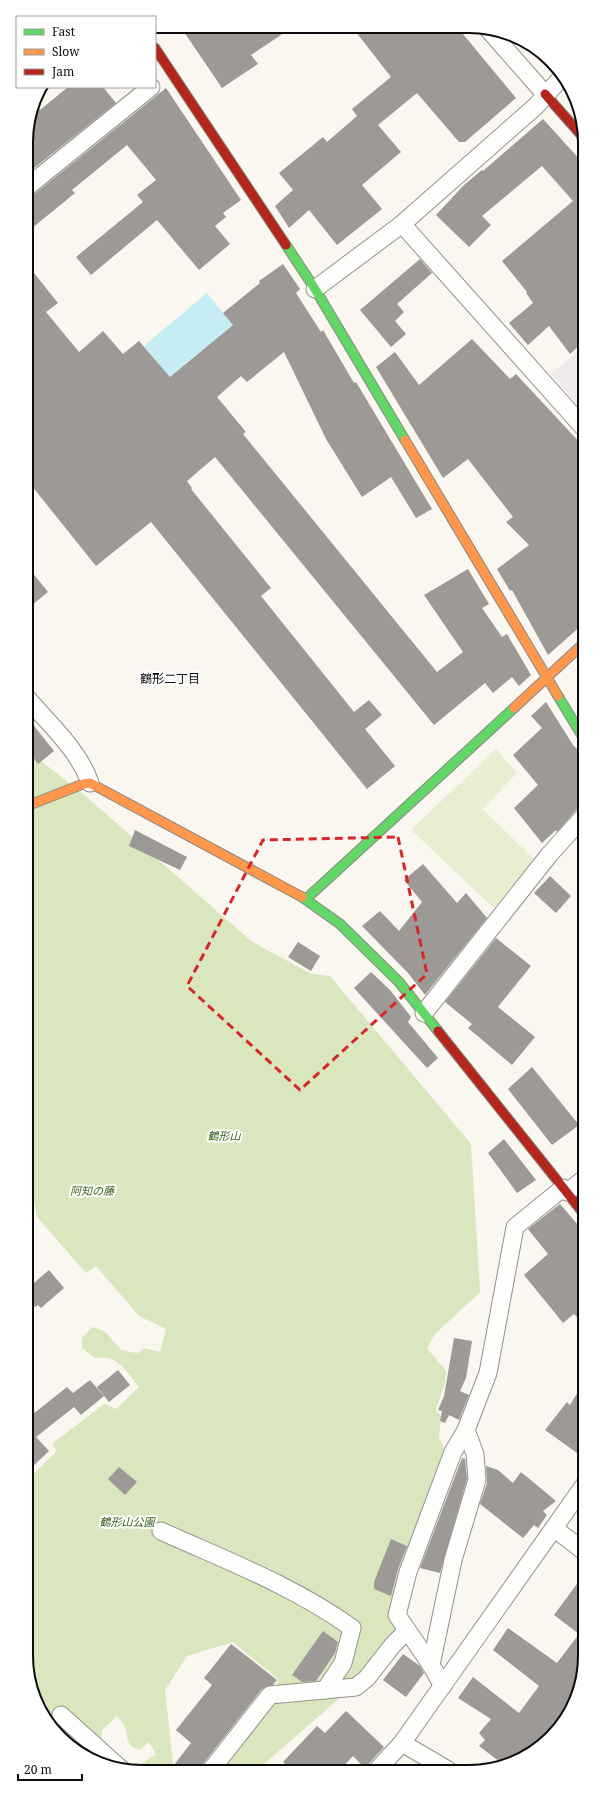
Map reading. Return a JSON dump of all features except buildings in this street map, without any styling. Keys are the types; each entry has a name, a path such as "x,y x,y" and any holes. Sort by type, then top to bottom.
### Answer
{"street":[{"path":"494,36 577,131"},
{"path":"156,50 315,289 578,728"},
{"path":"156,83 171,72"},
{"path":"315,289 402,224 536,106 545,94 559,80"},
{"path":"33,182 150,88"},
{"path":"402,224 578,421"},
{"path":"306,899 578,648"},
{"path":"33,705 65,741 86,771 90,783 306,899 340,924 399,982 578,1206"},
{"path":"33,804 90,783"},
{"path":"424,1013 549,856 578,823"},
{"path":"443,1686 431,1665 397,1615 408,1572 453,1452 466,1430 488,1373 515,1227 565,1190 578,1182"},
{"path":"431,1665 453,1560 477,1480 475,1454 466,1430"},
{"path":"382,1765 402,1743 507,1592 555,1529 578,1493"},
{"path":"555,1529 578,1547"},
{"path":"161,1531 259,1576 327,1610 352,1628 343,1663 325,1690"},
{"path":"215,1765 270,1696 356,1687 367,1678 392,1646 407,1630"},
{"path":"61,1714 111,1760"},
{"path":"402,1743 439,1765"}],"highlighted area":[{"path":"398,837 427,974 300,1090 187,986 263,840"}],"shaded area":[{"path":"578,351 578,406 551,374"}],"green space":[{"path":"496,749 517,773 483,809 534,859 494,908 411,830"},
{"name":"鶴形山","path":"33,755 83,794 251,941 311,974 330,976 471,1144 480,1292 435,1334 427,1348 446,1371 445,1383 436,1410 441,1416 439,1437 444,1448 391,1613 401,1630 377,1662 334,1703 263,1765 219,1765 276,1691 278,1679 233,1642 187,1656 165,1690 172,1765 140,1765 156,1754 149,1742 140,1750 131,1746 123,1723 117,1716 102,1730 101,1757 94,1754 81,1747 60,1728 51,1717 44,1704 35,1677 33,1663 33,1474 57,1451 52,1444 104,1404 116,1409 139,1387 116,1361 103,1357 95,1358 82,1348 82,1338 92,1327 107,1334 122,1350 138,1353 144,1348 160,1352 166,1329 139,1316 96,1266 86,1273 37,1217 33,1197"}],"water":[{"path":"207,293 233,325 170,377 144,346"}],"traffic: fast":[{"path":"286,245 315,289 405,440"},
{"path":"558,696 578,729"},
{"path":"306,899 514,708"},
{"path":"302,897 340,924 399,982 438,1031"}],"traffic: slow":[{"path":"405,440 558,696"},
{"path":"514,708 578,649"},
{"path":"33,804 83,784 90,783 302,897"}],"traffic: jam":[{"path":"156,50 286,245"},
{"path":"545,94 577,131"},
{"path":"438,1031 578,1206"}],"district":[{"name":"鶴形二丁目","path":"170,678"}],"park label":[{"name":"阿知の藤","path":"92,1190"},
{"name":"鶴形山公園","path":"127,1521"}]}
